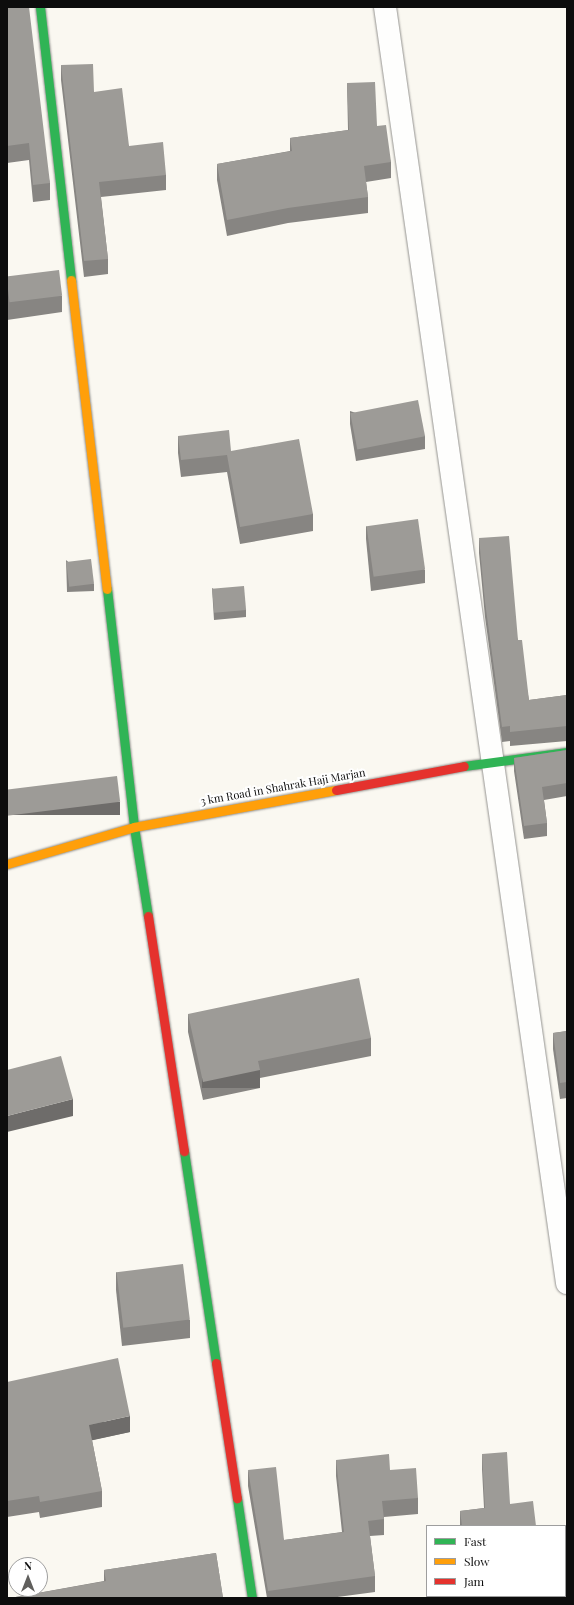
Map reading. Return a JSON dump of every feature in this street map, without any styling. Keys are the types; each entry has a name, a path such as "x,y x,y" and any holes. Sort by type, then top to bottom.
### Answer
{"street":[{"path":"40,7 134,827 252,1598"},
{"path":"386,7 567,1283"},
{"name":"3 km Road in Shahrak Haji Marjan","path":"7,864 134,827 494,761 567,752"}],"building":[{"path":"7,7 29,7 50,183 33,185 29,143 7,146"},
{"path":"93,64 94,92 122,88 129,146 163,142 166,175 99,182 108,259 84,261 61,65"},
{"path":"375,82 377,126 386,125 391,162 364,166 368,197 288,208 227,220 217,164 292,151 290,138 349,130 347,83"},
{"path":"59,270 62,296 10,302 7,276"},
{"path":"418,400 425,436 357,449 350,413"},
{"path":"229,430 231,451 299,439 313,514 240,527 227,455 181,460 178,436"},
{"path":"418,519 425,570 374,577 367,526"},
{"path":"509,536 518,640 522,640 529,700 567,695 567,726 510,732 510,726 502,727 485,602 479,538"},
{"path":"91,559 94,584 69,587 66,562"},
{"path":"244,586 246,610 214,613 212,589"},
{"path":"567,750 567,783 542,787 547,823 524,826 514,758"},
{"path":"117,776 120,802 7,816 7,790"},
{"path":"359,978 371,1038 258,1061 260,1070 203,1082 188,1014"},
{"path":"567,1031 567,1082 560,1083 553,1033"},
{"path":"61,1056 73,1099 7,1116 7,1070"},
{"path":"183,1264 190,1320 123,1328 116,1272"},
{"path":"118,1358 130,1416 89,1425 102,1491 40,1502 39,1496 7,1501 7,1382"},
{"path":"507,1452 510,1504 533,1501 536,1525 462,1525 460,1511 485,1508 482,1454"},
{"path":"389,1454 390,1470 416,1468 418,1498 382,1501 384,1519 368,1521 375,1576 268,1591 248,1470 276,1467 284,1540 344,1532 336,1460"},
{"path":"216,1553 223,1598 10,1598 48,1597 48,1591 106,1581 104,1570"},
{"path":"483,1597 544,1597 544,1598"}],"traffic: fast":[{"path":"40,7 71,280"},
{"path":"107,589 134,827 148,916"},
{"path":"464,766 567,752"},
{"path":"184,1151 216,1363"},
{"path":"237,1498 252,1598"}],"traffic: slow":[{"path":"71,280 107,589"},
{"path":"7,864 134,827 336,790"}],"traffic: jam":[{"path":"336,790 464,766"},
{"path":"148,916 184,1151"},
{"path":"216,1363 237,1498"}]}
